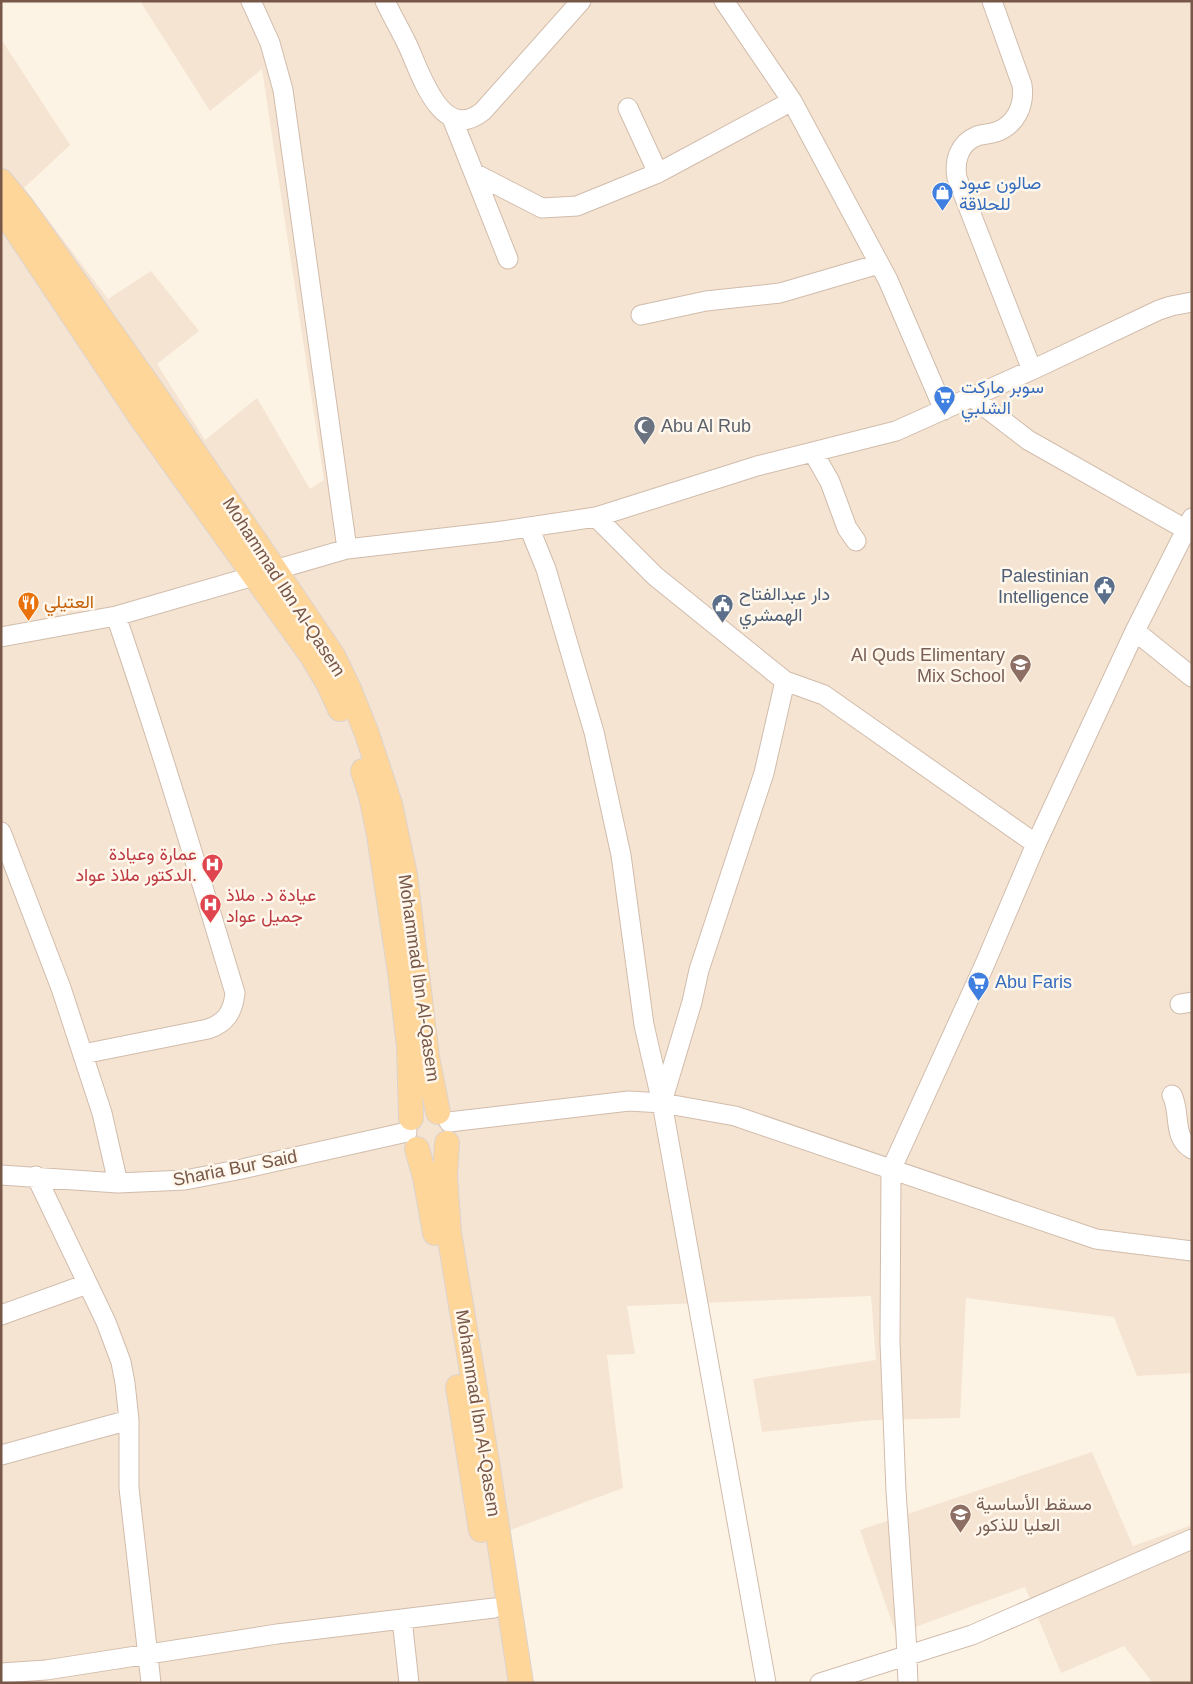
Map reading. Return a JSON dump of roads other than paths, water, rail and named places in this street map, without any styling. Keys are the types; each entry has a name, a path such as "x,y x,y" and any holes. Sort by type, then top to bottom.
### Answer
{"main road":[{"name":"Mohammad Ibn Al-Qasem","path":"1,181 23,208 140,374 264,573 328,684 359,756 371,796 379,835 400,972 409,1046 412,1133 425,1177 432,1212 465,1436 506,1683"},
{"name":"Mohammad Ibn Al-Qasem","path":"1,207 142,419 264,573 333,656 367,734 390,804 406,875 427,1057 445,1125 445,1176 449,1233 521,1683"},
{"path":"431,1110 445,1125 437,1151 423,1152 412,1133 417,1113 431,1110"}],"street":[{"path":"251,1 270,43 283,90 347,549"},
{"path":"385,1 434,103 452,118 508,259"},
{"path":"452,118 470,118 483,110 581,1"},
{"path":"724,1 792,101 888,280 944,410"},
{"path":"992,1 1022,85 1021,106 1015,118 1004,128 977,136 969,141 961,150 955,167 957,178 1032,370"},
{"path":"474,173 542,208 577,206 658,173 792,101"},
{"path":"628,108 658,173"},
{"path":"641,315 706,301 780,293 879,264"},
{"path":"1,637 116,616 347,549 596,517 757,466 896,431 1159,310 1192,302"},
{"path":"908,1683 896,1491 890,1342 891,1170 984,966 1036,844 1135,631 1190,527 1028,440 972,397"},
{"path":"814,452 830,482 847,528 856,541"},
{"path":"596,517 655,576 785,681 824,695 1036,844"},
{"path":"529,527 546,569 594,732 621,855 644,1025 662,1104 766,1683"},
{"path":"82,1054 208,1029 224,1021 234,1004 235,993 146,702 116,616"},
{"path":"1135,631 1192,677"},
{"path":"662,1104 692,1002 698,970 764,773 785,681"},
{"path":"1,832 58,979 102,1113 118,1183"},
{"path":"1172,1095 1181,1138 1192,1149"},
{"path":"445,1125 629,1101 662,1104 735,1116 1096,1239 1192,1251"},
{"name":"Sharia Bur Said","path":"1,1175 118,1183 185,1180 412,1133"},
{"path":"36,1176 106,1322 121,1362 126,1383 129,1420 129,1488 151,1683"},
{"path":"1,1316 87,1284"},
{"path":"1,1455 129,1420"},
{"path":"820,1683 972,1635 1192,1539"},
{"path":"1,1673 46,1670 277,1634 494,1608"},
{"path":"402,1619 409,1683"}],"place":[{"name":"صالون عبود للحلاقة","path":"943,212"},
{"name":"سوبر ماركت الشلبي","path":"945,416"},
{"name":"Abu Al Rub","path":"645,445"},
{"name":"Palestinian Intelligence","path":"1105,605"},
{"name":"العتيلي","path":"28,621"},
{"name":"دار عبدالفتاح الهمشري","path":"723,623"},
{"name":"Al Quds Elimentary Mix School","path":"1021,684"},
{"name":"عمارة وعيادة الدكتور ملاذ عواد.","path":"213,883"},
{"name":"عيادة د. ملاذ جميل عواد","path":"210,924"},
{"name":"Abu Faris","path":"979,1001"},
{"name":"مسقط الأساسية العليا للذكور","path":"960,1533"}]}
